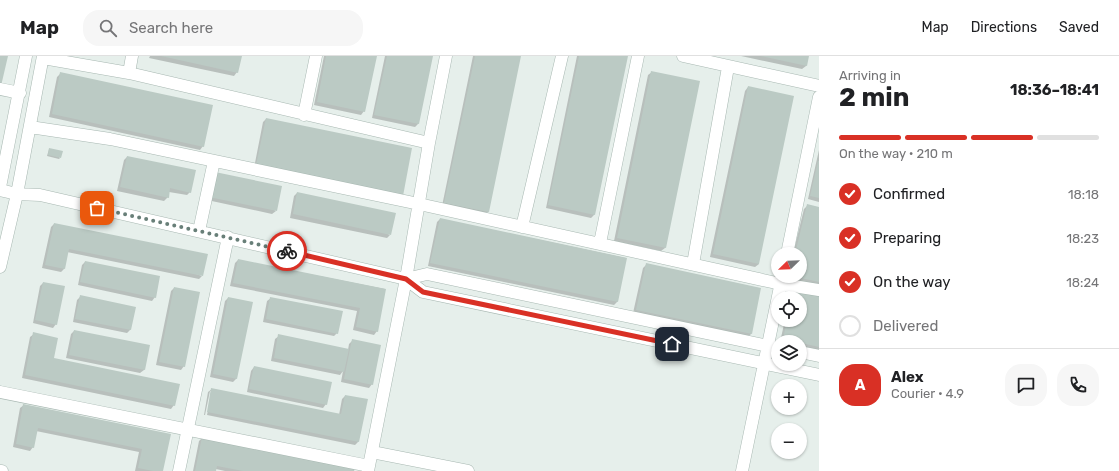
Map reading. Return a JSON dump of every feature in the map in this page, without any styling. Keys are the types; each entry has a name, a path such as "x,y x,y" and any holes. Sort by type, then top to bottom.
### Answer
{"street":[{"path":"26,56 20,93 0,188 17,194 40,195 406,279 423,292 819,375"},
{"path":"129,73 132,56"},
{"path":"304,115 316,56"},
{"path":"0,392 187,429 369,469 406,279 429,143 446,56"},
{"path":"522,227 562,56"},
{"path":"600,243 638,56"},
{"path":"683,56 819,86"},
{"path":"0,267 17,194 43,57 129,73 429,143"},
{"path":"693,264 728,67"},
{"path":"0,89 20,93"},
{"path":"788,247 819,96"},
{"path":"30,127 110,139 419,204 693,264 771,278"},
{"path":"199,231 214,161"},
{"path":"2,174 19,180 40,195"},
{"path":"179,471 228,237"},
{"path":"406,279 427,274 771,347"},
{"path":"775,335 782,283"},
{"path":"793,283 819,290"},
{"path":"742,471 765,364 771,351"},
{"path":"807,353 819,356"},
{"path":"372,452 450,470 468,471"}],"building":[{"path":"0,56 8,56 1,86 0,86"},
{"path":"161,56 242,56 238,73"},
{"path":"326,56 377,56 365,112 317,102"},
{"path":"387,56 433,56 419,124 374,115"},
{"path":"475,56 521,56 489,212 444,203"},
{"path":"579,56 628,56 595,215 548,205"},
{"path":"761,56 809,56 807,66"},
{"path":"651,71 700,81 666,248 617,238"},
{"path":"60,72 213,105 204,147 52,114"},
{"path":"748,86 794,96 759,264 713,254"},
{"path":"266,118 412,148 403,196 256,165"},
{"path":"49,148 63,151 61,158 48,155"},
{"path":"127,156 196,170 191,193 170,188 169,198 120,187"},
{"path":"819,161 819,198 810,196"},
{"path":"215,172 282,186 277,211 209,197"},
{"path":"297,192 396,213 391,235 293,214"},
{"path":"807,204 819,207 819,282 807,279 807,247 797,247"},
{"path":"440,218 627,258 618,302 430,263"},
{"path":"54,223 208,254 203,276 69,249 65,269 45,265"},
{"path":"238,259 386,289 378,332 356,327 360,308 233,283"},
{"path":"85,261 160,276 156,298 80,282"},
{"path":"646,263 761,288 752,334 636,310"},
{"path":"43,282 65,286 57,325 35,320"},
{"path":"174,287 200,292 185,367 159,362"},
{"path":"807,293 819,296 819,347 807,344 807,335 784,335 786,327 807,327"},
{"path":"80,295 136,307 131,330 75,319"},
{"path":"228,297 253,302 237,379 213,374"},
{"path":"270,297 343,311 338,334 266,319"},
{"path":"74,330 150,345 145,370 69,355"},
{"path":"33,332 58,338 54,358 180,384 175,406 25,375"},
{"path":"278,334 349,349 344,372 274,358"},
{"path":"352,339 381,345 373,385 344,379"},
{"path":"254,366 332,382 327,405 249,389"},
{"path":"211,388 341,414 345,395 368,399 359,442 207,412"},
{"path":"23,404 171,434 163,471 138,468 142,449 38,428 34,448 16,444"},
{"path":"202,437 355,468 354,471 243,471 217,466 216,471 195,471"}],"way so far":[{"path":"97,208 287,251"}],"route":[{"path":"287,251 406,279 423,292 672,344"}]}
